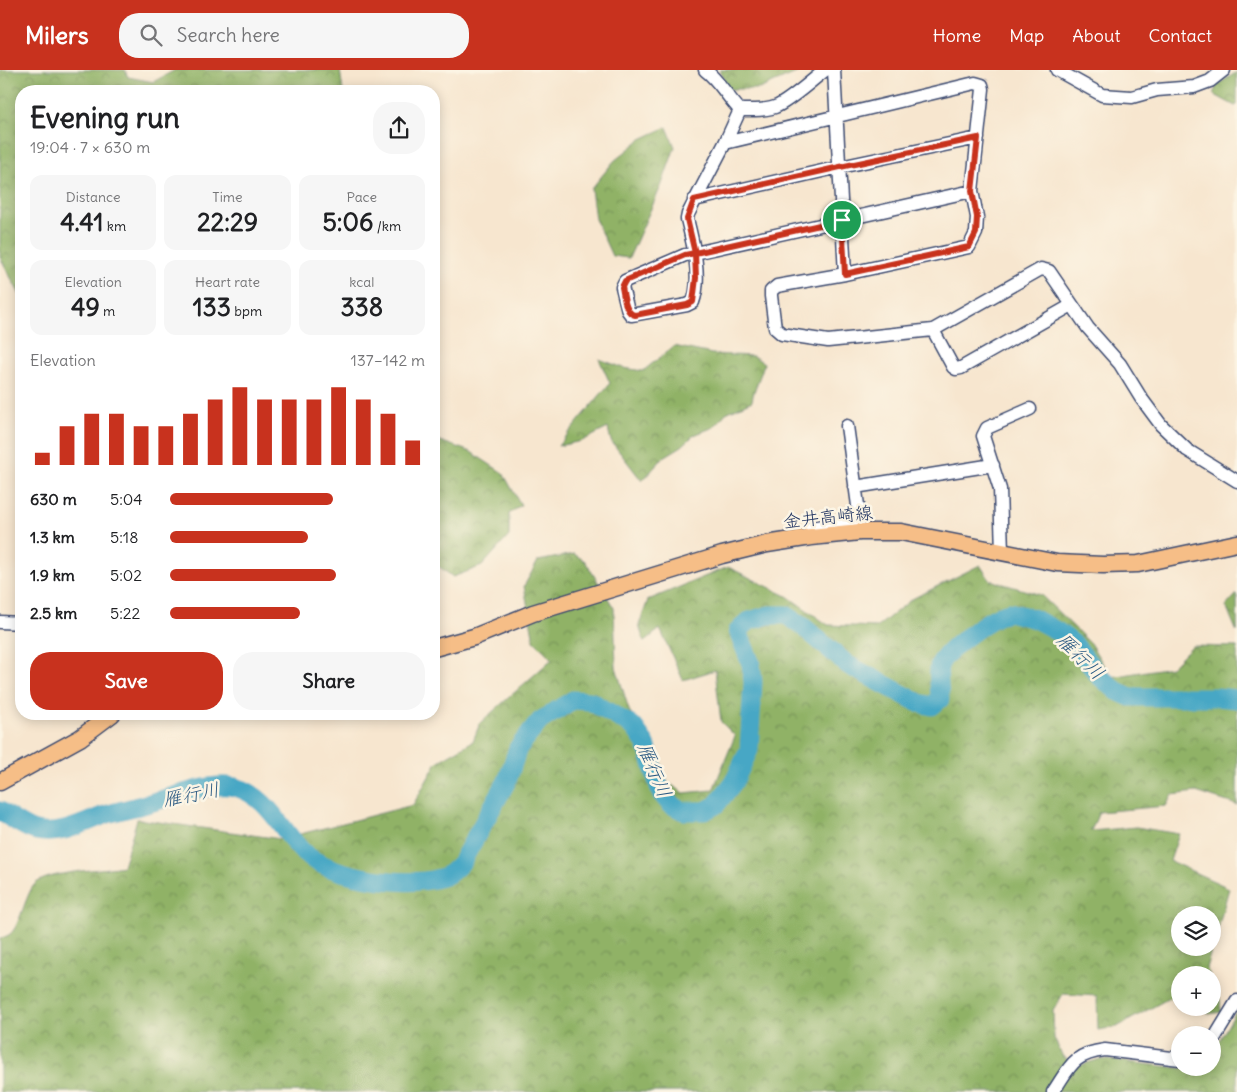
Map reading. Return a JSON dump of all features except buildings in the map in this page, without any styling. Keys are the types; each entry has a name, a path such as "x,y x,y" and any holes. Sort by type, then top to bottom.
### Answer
{"main road":[{"name":"金井高崎線","path":"440,646 474,637 533,613 722,555 767,544 811,538 860,532 901,532 1057,563 1103,565 1138,564 1237,542"},
{"path":"0,782 80,738 104,720"}],"street":[{"path":"705,70 711,74 730,100 740,110 760,110 777,107 807,86 825,70"},
{"path":"834,70 845,274"},
{"path":"1057,70 1102,95 1132,97 1157,90 1194,87 1210,82 1224,70"},
{"path":"725,143 975,83 979,84 983,89 972,191 977,217 976,233 969,247 773,288 771,296 775,328 782,334 828,341 933,330 1041,270 1049,271 1088,328 1120,364 1141,398 1161,425 1187,450 1237,481"},
{"path":"740,110 725,143 694,200 687,219 695,253 695,292 691,304 635,315 629,313 622,287 625,281 685,255 695,253 972,191"},
{"path":"694,200 978,138"},
{"path":"933,330 953,367 956,369 961,368 1072,305"},
{"path":"1002,552 1000,489 983,436 987,428 1030,409"},
{"path":"811,538 810,528 860,520 847,426"},
{"path":"855,487 993,465"},
{"path":"0,622 15,623"},
{"path":"1221,1027 1237,1001"},
{"path":"1054,1092 1076,1059 1083,1054 1105,1050 1171,1057"}],"green space":[{"path":"0,70 125,70 128,77 153,82 175,70 340,70 342,85 15,85 15,286 0,257"},
{"path":"720,70 803,70 759,89 728,89"},
{"path":"1237,72 1237,105 1235,106 1213,94 1217,85"},
{"path":"667,127 675,147 662,184 629,258 612,256 595,219 591,189 614,161 641,139"},
{"path":"674,346 712,354 753,356 764,363 752,401 726,413 714,427 694,435 682,446 664,457 642,481 611,441 608,428 582,441 558,446 610,383 599,359 624,368 643,371"},
{"path":"440,441 471,452 503,473 521,505 509,514 509,536 482,566 453,577 440,567"},
{"path":"574,554 585,561 614,608 616,667 629,710 664,780 684,793 713,790 735,736 721,722 715,670 683,680 660,629 644,642 639,625 648,600 728,567 787,596 828,625 877,627 912,599 980,565 990,580 1041,595 1090,643 1111,677 1171,667 1192,646 1237,647 1237,805 1196,792 1172,795 1166,806 1099,812 1091,831 1136,827 1179,834 1170,861 1229,888 1221,918 1221,906 1171,906 1171,956 1210,956 1207,966 1171,966 1171,997 1117,1027 1098,1030 1097,996 1063,994 1053,1011 1054,1038 1063,1057 1081,1065 1100,1059 1171,1067 1171,1076 1221,1076 1221,1037 1237,1010 1237,1092 0,1092 0,939 9,935 14,930 34,885 40,880 62,874 123,866 137,819 281,839 413,805 437,762 473,741 480,723 552,659 534,641 524,586 538,561"},
{"path":"1237,594 1237,632 1226,606"}],"waterway":[{"name":"雁行川","path":"0,811 32,830 53,832 62,831 108,814 190,791 214,786 235,787 256,797 273,814 302,851 329,868 348,874 388,881 425,881 446,876 461,863 507,781 518,748 540,721 573,700 590,701 634,727 646,744 661,793 670,804 683,811 705,811 716,805 734,782 749,750 753,682 751,664 738,631 749,621 769,615 786,615 800,624 848,665 919,703 932,706 940,699 939,670 944,658 951,650 982,626 992,619 1009,612 1035,619 1057,631 1075,645 1099,676 1117,691 1130,697 1216,697 1237,699"}],"route":[{"path":"842,220 695,253 685,255 625,281 622,287 628,311 635,315 687,305 693,302 696,278 695,253 687,219 694,200 978,138 972,191 977,217 976,233 969,247 845,274 842,220"}]}
